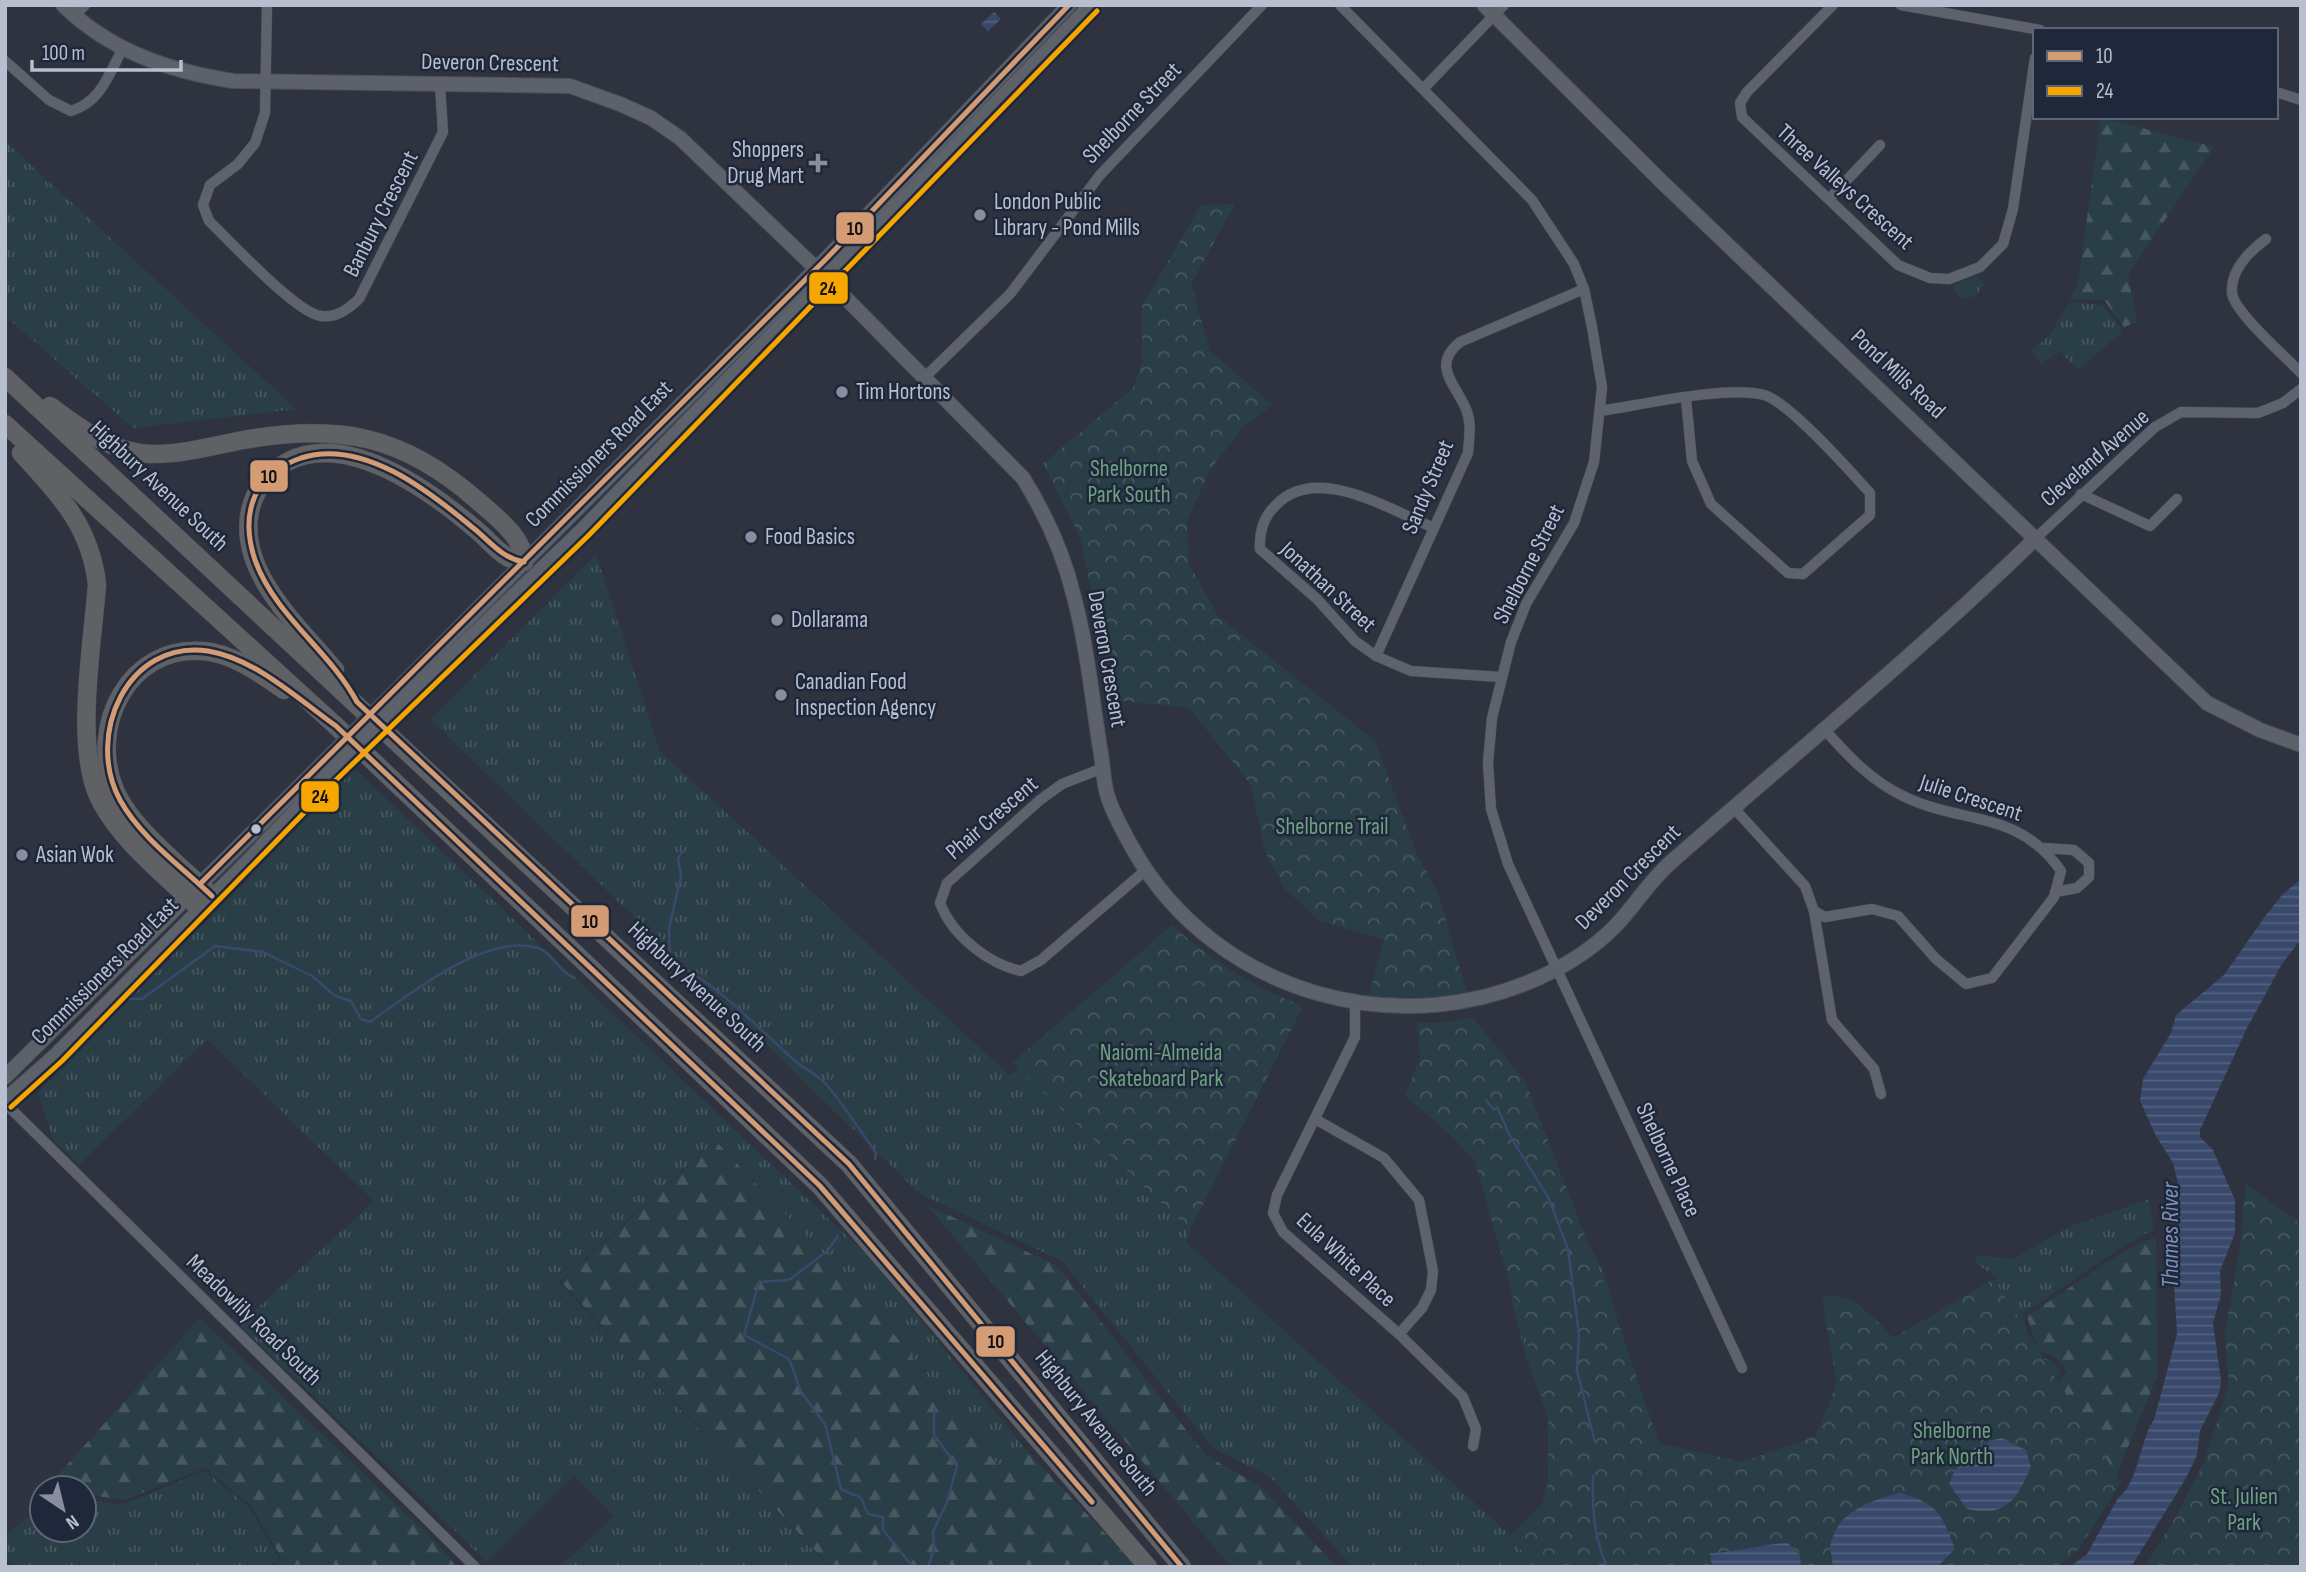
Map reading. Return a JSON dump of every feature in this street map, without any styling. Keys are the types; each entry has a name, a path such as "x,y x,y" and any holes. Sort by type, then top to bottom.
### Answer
{"highway":[{"path":"5,375 87,433 130,452 171,453 311,431 346,433 386,444 418,458 466,491 522,545 530,568"},
{"name":"Highbury Avenue South","path":"5,375 849,1164 1182,1567"},
{"path":"5,424 336,726 820,1186 1148,1567"},
{"path":"5,434 76,517 94,561 97,584 86,736 90,772 97,794 124,834 200,896"},
{"path":"357,702 348,685 273,593 257,568 248,522 253,499 269,475 305,454 322,452 352,457 378,466 421,489 475,528 509,560 530,568"},
{"path":"200,896 133,817 114,788 108,769 112,715 132,676 144,665 168,653 205,651 249,668 336,726"}],"main road":[{"name":"Deveron Crescent","path":"63,5 106,41 172,69 205,77 233,81 570,86 651,118 680,138 827,279 1023,478 1044,514 1075,598 1107,794 1134,850 1184,917 1239,960 1309,991 1380,1007 1449,1006 1512,989 1558,968 1595,946 1668,865 1976,596 2037,537"},
{"name":"Commissioners Road East","path":"530,568 1069,5"},
{"name":"Commissioners Road East","path":"5,1101 24,1086 200,896 530,568 827,279 1091,5"},
{"name":"Pond Mills Road","path":"1494,9 1662,182 2037,537 2207,703 2260,730 2301,745"},
{"name":"Commissioners Road East","path":"5,1077 200,896"}],"street":[{"path":"74,16 85,5"},
{"name":"Banbury Crescent","path":"267,5 265,113 255,143 237,164 210,185 202,205 209,221 299,307 320,316 337,315 359,299 443,132 440,85"},
{"name":"Shelborne Street","path":"925,377 1010,294 1100,175 1262,5"},
{"name":"Shelborne Street","path":"1340,5 1532,201 1574,264 1584,289 1602,387 1594,462 1574,523 1526,604 1501,677 1492,718 1488,763 1492,808 1508,863 1558,968"},
{"name":"Three Valleys Crescent","path":"1833,5 1740,103 1742,117 1898,265 1930,278 1950,279 1980,267 2003,244 2013,209 2033,72"},
{"path":"1900,5 2033,29"},
{"path":"1423,89 1494,9"},
{"path":"5,61 49,100 71,111 86,106 102,90 122,48"},
{"path":"2278,93 2301,100"},
{"path":"1829,199 1880,145"},
{"path":"2266,239 2249,251 2234,275 2232,295 2239,308 2301,373"},
{"name":"Sandy Street","path":"1376,656 1432,527 1468,453 1470,429 1467,411 1450,383 1446,365 1449,352 1460,342 1584,289"},
{"name":"Cleveland Avenue","path":"2037,537 2155,427 2181,412 2258,413 2283,403 2301,389"},
{"path":"1600,411 1740,391 1767,396 1797,419 1870,493 1870,515 1803,575 1788,573 1712,504 1692,461 1686,399"},
{"name":"Jonathan Street","path":"1432,527 1365,499 1312,486 1289,491 1271,509 1259,533 1260,549 1317,599 1355,641 1376,656 1410,671 1501,677"},
{"path":"2081,494 2150,526 2177,499"},
{"name":"Julie Crescent","path":"1824,729 1859,768 1906,798 2014,830 2044,848 2062,870 2055,892 2077,888 2089,877 2089,863 2074,850 2044,848"},
{"name":"Phair Crescent","path":"1103,768 1062,784 1040,800 947,883 940,903 947,920 995,964 1021,971 1041,960 1147,869"},
{"path":"1733,807 1805,886 1814,911 1832,1020 1874,1069 1881,1094"},
{"path":"1814,911 1825,917 1872,909 1898,916 1937,959 1966,984 1992,978 2055,892"},
{"name":"Shelborne Place","path":"1558,968 1742,1368"},
{"name":"Eula White Place","path":"1355,1003 1355,1037 1277,1195 1273,1213 1283,1232 1399,1334 1463,1397 1476,1429 1474,1446"},
{"name":"Meadowlily Road South","path":"5,1101 475,1567"},
{"path":"1315,1119 1384,1158 1419,1200 1433,1271 1431,1290 1422,1308 1399,1334"}],"green space":[{"path":"2101,119 2214,147 2128,275 2137,322 2124,327 2104,300 2070,299 2078,283"},
{"path":"5,141 296,409 133,428 5,316"},
{"name":"Shelborne Trail","path":"1235,204 1191,284 1210,351 1272,405 1243,427 1210,470 1187,521 1189,564 1218,616 1375,741 1416,852 1438,893 1468,996 1368,998 1384,940 1320,921 1285,889 1265,852 1251,785 1189,708 1115,700 1080,537 1043,464 1133,388 1142,364 1142,306 1201,205"},
{"path":"1978,276 1984,283 1977,295 1965,299 1954,292 1955,284"},
{"path":"2069,302 2103,305 2123,331 2078,370 2060,351 2042,364 2031,351 2050,335"},
{"path":"596,555 660,751 1009,1075 1042,1059 1210,1166 1186,1242 1511,1536 1547,1500 1556,1472 1550,1423 1525,1354 1512,1301 1498,1209 1533,1136 1604,1273 1652,1438 1647,1475 1730,1492 1869,1431 1833,1348 1822,1297 1843,1298 1862,1307 1893,1338 1979,1293 1998,1278 1975,1263 1976,1255 2013,1259 2066,1228 2149,1199 2154,1229 2119,1249 2022,1314 2033,1353 2053,1362 2061,1373 2050,1384 1975,1567 1353,1567 1269,1476 1213,1448 1062,1261 919,1193 430,719"},
{"path":"355,769 869,1257 1028,1452 1005,1473 880,1315 716,1140 559,1282 827,1564 824,1567 560,1567 614,1516 574,1475 487,1562 239,1325 374,1201 207,1039 79,1165 53,1139 38,1093"},
{"name":"Naiomi-Almeida Skateboard Park","path":"1172,925 1234,972 1303,1006 1190,1230 1012,1063"},
{"path":"1193,985 1208,987 1204,1006 1190,1003"},
{"path":"1167,1016 1210,1046 1204,1054 1162,1023"},
{"name":"Shelborne Park North","path":"1472,1017 1525,1081 1614,1310 1659,1443 1742,1462 1816,1436 1837,1383 1824,1313 1853,1301 1893,1338 1994,1279 2121,1482 2079,1549 2058,1567 1533,1567 1511,1536 1542,1504 1548,1482 1548,1417 1475,1162 1451,1135 1405,1096 1420,1058 1417,1023 1442,1023"},
{"path":"716,1141 880,1316 1004,1473 1028,1452 1137,1567 826,1567 828,1564 561,1282"},
{"name":"St. Julien Park","path":"2246,1184 2301,1224 2301,1567 2145,1567 2177,1515 2204,1462 2229,1385 2225,1333 2240,1248"},
{"path":"927,1205 1057,1266 1206,1455 1261,1487 1337,1567 1231,1567"},
{"path":"2156,1237 2157,1377 2100,1514 2052,1388 2067,1372 2057,1358 2038,1350 2027,1316 2121,1253"},
{"path":"200,1318 437,1543 457,1567 272,1567 281,1557 251,1506 205,1468 124,1500 98,1496 98,1474 59,1474"},
{"path":"205,1471 249,1507 279,1558 269,1567 20,1567 5,1559 5,1537 28,1517 28,1544 98,1544 98,1501 121,1505"}],"water":[{"path":"994,12 1001,19 988,31 981,24"},
{"path":"2301,879 2301,939 2282,964 2247,1028 2200,1130 2200,1137 2213,1150 2235,1200 2235,1233 2220,1271 2221,1295 2213,1323 2221,1381 2219,1393 2200,1431 2197,1455 2185,1480 2131,1567 2070,1567 2087,1554 2118,1498 2131,1482 2154,1420 2177,1334 2173,1266 2179,1228 2179,1187 2173,1163 2156,1136 2140,1101 2143,1079 2171,1033 2176,1015 2224,975 2266,915 2283,894"},
{"path":"2002,1438 2026,1450 2031,1467 2026,1478 2015,1497 2001,1508 1991,1511 1967,1509 1949,1484 1953,1474 1969,1452"},
{"path":"1900,1493 1923,1501 1937,1511 1955,1549 1937,1567 1833,1567 1831,1542 1843,1520 1860,1507"},
{"path":"1788,1543 1800,1556 1801,1567 1712,1567 1710,1553"}],"waterway":[{"path":"670,961 669,928 681,876 678,859 682,852"},
{"path":"129,999 142,999 215,946 263,952 312,976 335,996 351,1001 361,1019 370,1022 450,968 495,949 517,945 538,948 575,978"},
{"path":"664,960 679,965 714,988 795,1061 822,1080 876,1153 875,1159"},
{"path":"1486,1100 1494,1110 1497,1107 1510,1136 1548,1197 1568,1249 1579,1335 1577,1371 1595,1442"},
{"path":"838,1236 827,1251 789,1280 759,1282 744,1335 789,1359 801,1392 825,1424 841,1489 861,1498 868,1514 883,1517 883,1530 913,1567"},
{"path":"928,1567 934,1549 933,1532 947,1502 957,1466 934,1435 934,1409"},
{"path":"1593,1476 1595,1523 1607,1567"}],"transit line":[{"name":"10","path":"200,884 826,259 1069,5"},
{"name":"24","path":"11,1107 62,1061 336,780 589,535 1097,11"},
{"name":"10","path":"524,562 502,553 455,513 415,484 371,462 347,455 324,454 301,458 283,466 267,477 259,488 250,514 252,551 264,580 289,616 346,684 357,702 849,1164 1182,1567"},
{"name":"10","path":"212,896 139,827 120,800 110,775 108,748 111,722 120,697 135,676 155,660 180,651 208,651 243,662 276,681 336,726 820,1186 1092,1502"}],"place":[{"name":"Shoppers Drug Mart","path":"818,163"},
{"name":"London Public Library - Pond Mills","path":"980,215"},
{"name":"Tim Hortons","path":"842,392"},
{"name":"Food Basics","path":"751,537"},
{"name":"Dollarama","path":"777,620"},
{"name":"Canadian Food Inspection Agency","path":"781,695"},
{"name":"Asian Wok","path":"22,855"}],"park label":[{"name":"Shelborne Park South","path":"1129,482"}],"water label":[{"name":"Thames River","path":"2170,1235"}]}
